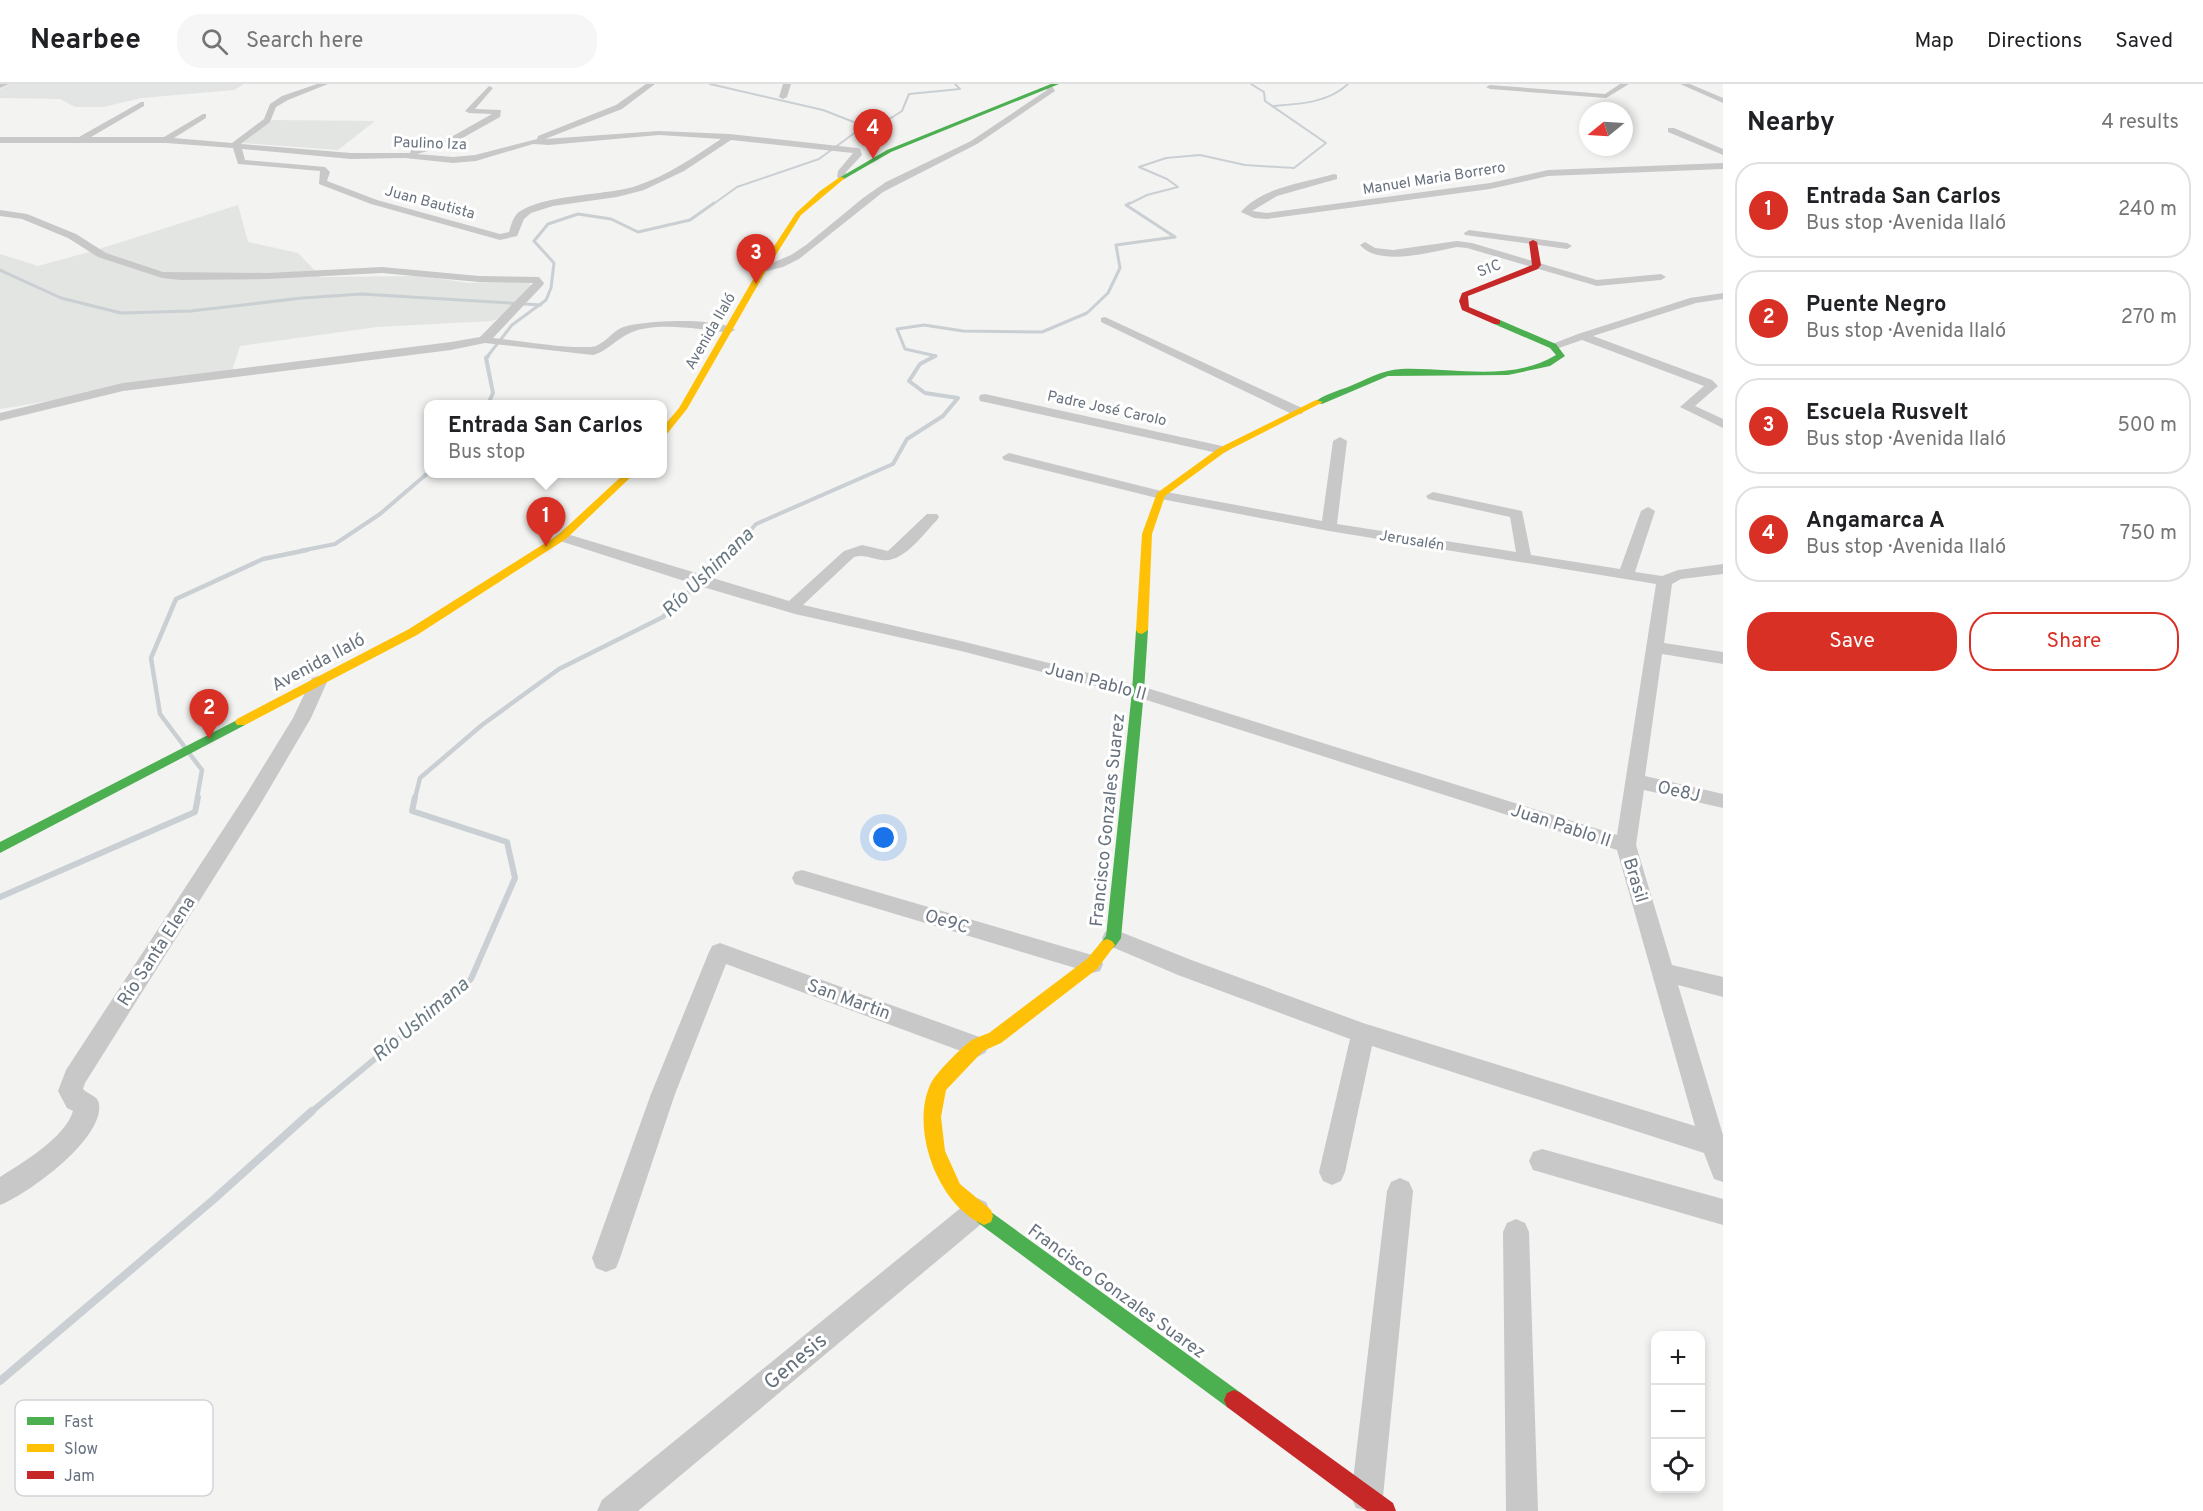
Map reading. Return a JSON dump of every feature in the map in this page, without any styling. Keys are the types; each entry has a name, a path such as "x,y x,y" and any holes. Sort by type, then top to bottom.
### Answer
{"street":[{"path":"0,86 5,84"},
{"path":"236,146 267,120 273,106 285,98 324,84"},
{"path":"533,141 619,107 651,84"},
{"path":"783,97 787,84"},
{"path":"1495,84 1488,86 1587,95 1612,92 1625,84"},
{"path":"1684,84 1723,100"},
{"path":"764,269 782,264 835,228 852,210 882,188 966,147 1051,91 1052,86"},
{"name":"Avenida Ilaló","path":"667,428 683,409 798,214 822,192 842,177 889,151 1052,86"},
{"path":"405,155 447,143 497,115 498,112 469,111 489,88"},
{"path":"81,140 141,104"},
{"path":"166,140 203,116"},
{"path":"1671,130 1723,152"},
{"name":"Paulino Iza","path":"1,141 166,140 351,156 405,155 465,160 533,141 549,142 659,133 729,137 854,150 858,154 842,171 842,177"},
{"name":"Juan Bautista","path":"236,146 241,162 324,170 326,172 322,182 329,186 374,202 500,237 513,234 520,218 526,212 562,202 628,192 677,171 729,137"},
{"name":"Manuel Maria Borrero","path":"1334,177 1270,196 1255,202 1246,212 1257,216 1267,216 1371,203 1490,186 1555,172 1723,166"},
{"path":"0,213 24,216 72,236 93,251 114,260 162,275 181,277 268,276 382,270 479,279 535,279 538,283 531,293 486,337 489,340"},
{"path":"1468,233 1567,246"},
{"path":"1533,242 1537,266"},
{"path":"1365,245 1372,252 1389,254 1457,244 1468,245 1602,284 1661,277"},
{"name":"S1C","path":"1537,266 1465,295 1463,301 1466,308 1478,315 1553,346"},
{"path":"1553,346 1694,300 1723,296"},
{"path":"1105,320 1297,411"},
{"path":"0,417 123,387 489,340 593,351 605,346 624,331 638,327 680,325 729,330"},
{"path":"1582,336 1708,383 1712,386 1686,407 1723,424"},
{"path":"1161,495 1222,450 1297,411 1393,373 1497,375 1525,371 1558,359 1561,356 1553,346"},
{"name":"Padre José Carolo","path":"985,398 1222,450"},
{"path":"1329,527 1340,441"},
{"name":"Jerusalén","path":"1008,457 1161,495 1329,527 1664,580"},
{"name":"Avenida Ilaló","path":"0,848 413,632 562,537 625,478"},
{"name":"Francisco Gonzales Suarez","path":"1161,495 1147,534 1138,691 1113,938 1092,964 994,1038 977,1046 938,1086 932,1118 936,1152 954,1190 977,1211 1376,1504"},
{"path":"1433,496 1517,514 1524,557"},
{"path":"1626,574 1648,512"},
{"path":"792,607 849,554 862,550 883,556 893,555 932,517"},
{"name":"Juan Pablo II","path":"562,537 692,579 792,607 1138,691 1626,845"},
{"path":"1664,580 1678,575 1723,568"},
{"name":"Brasil","path":"1664,580 1626,845 1713,1144 1723,1170"},
{"path":"1654,647 1723,658"},
{"name":"Río Santa Elena","path":"0,1192 49,1158 80,1125 86,1115 87,1105 76,1100 70,1091 75,1078 254,798 302,718 318,682"},
{"name":"Oe8J","path":"1635,781 1723,801"},
{"name":"Oe9C","path":"802,878 1092,964"},
{"path":"1113,938 1141,951 1363,1033 1713,1144"},
{"name":"San Martin","path":"606,1258 663,1094 720,952 977,1046"},
{"path":"1663,972 1723,987"},
{"path":"1332,1172 1363,1033"},
{"path":"1542,1161 1723,1212"},
{"path":"1376,1504 1400,1191"},
{"name":"Genesis","path":"613,1511 977,1211"},
{"path":"1516,1232 1521,1511"}],"shaded area":[{"path":"10,84 244,84 234,90 142,98 103,107 75,107 60,99 0,98 0,89"},
{"path":"272,120 375,121 338,150 243,143"},
{"path":"238,205 248,242 298,253 321,277 424,276 468,283 529,281 532,294 517,310 492,321 377,327 240,346 232,371 0,409 0,254 38,266"}],"waterway":[{"path":"710,84 823,110 864,126"},
{"path":"864,126 891,118 902,111 909,94 960,89 955,84"},
{"path":"1251,84 1264,92 1265,101 1272,106"},
{"name":"Río Ushimana","path":"1272,106 1322,99 1348,84"},
{"name":"Río Ushimana","path":"1127,205 1147,195 1178,187 1167,179 1139,167 1166,158 1200,155 1245,165 1294,168 1326,143 1272,106"},
{"path":"712,205 737,187 819,159 864,126"},
{"path":"539,305 546,300 551,288 554,263 534,241 548,224 578,214 611,219 638,232 690,220 714,203"},
{"name":"Río Ushimana","path":"933,357 936,356 905,349 897,329 924,325 963,331 1042,332 1087,313 1108,293 1120,268 1116,245 1175,237 1126,205 1130,203"},
{"path":"0,270 61,298 121,313 191,311 302,298 362,294 539,305"},
{"path":"487,357 512,325 539,305"},
{"path":"487,357 493,393 490,400"},
{"name":"Río Ushimana","path":"732,551 756,524 893,464 907,439 943,416 958,398 925,393 909,381 920,364 933,357"},
{"path":"300,551 335,544 380,514 424,476"},
{"path":"184,746 160,714 151,658 176,599 263,559 307,550"},
{"name":"Río Ushimana","path":"415,798 420,778 482,725 559,669 663,617 732,551"},
{"path":"189,753 202,770 197,798"},
{"path":"0,897 195,812 198,797"},
{"name":"Río Ushimana","path":"311,1112 471,979 515,878 507,842 412,811 415,797"},
{"name":"Río Ushimana","path":"0,1381 213,1200 312,1111"}],"traffic: fast":[{"path":"842,178 889,151 1056,84"},
{"path":"1319,402 1386,374 1401,372 1508,373 1529,370 1561,356 1553,346 1497,322"},
{"path":"1107,945 1113,938 1142,630"},
{"path":"0,848 241,722"},
{"path":"984,1216 1234,1400"}],"traffic: slow":[{"path":"667,428 683,409 763,269 798,214 822,192 842,178"},
{"path":"1142,630 1147,534 1161,495 1222,450 1319,402"},
{"path":"241,722 413,632 562,537 625,478"},
{"path":"984,1216 954,1190 936,1152 932,1117 938,1086 977,1046 995,1038 1092,964 1107,945"}],"traffic: jam":[{"path":"1497,322 1465,308 1463,301 1465,295 1535,267 1537,265 1533,242"},
{"path":"1234,1400 1385,1511"}],"place":[{"name":"Angamarca A","path":"873,159"},
{"name":"Escuela Rusvelt","path":"756,284"},
{"name":"Entrada San Carlos","path":"546,547"},
{"name":"Puente Negro","path":"209,739"}]}
